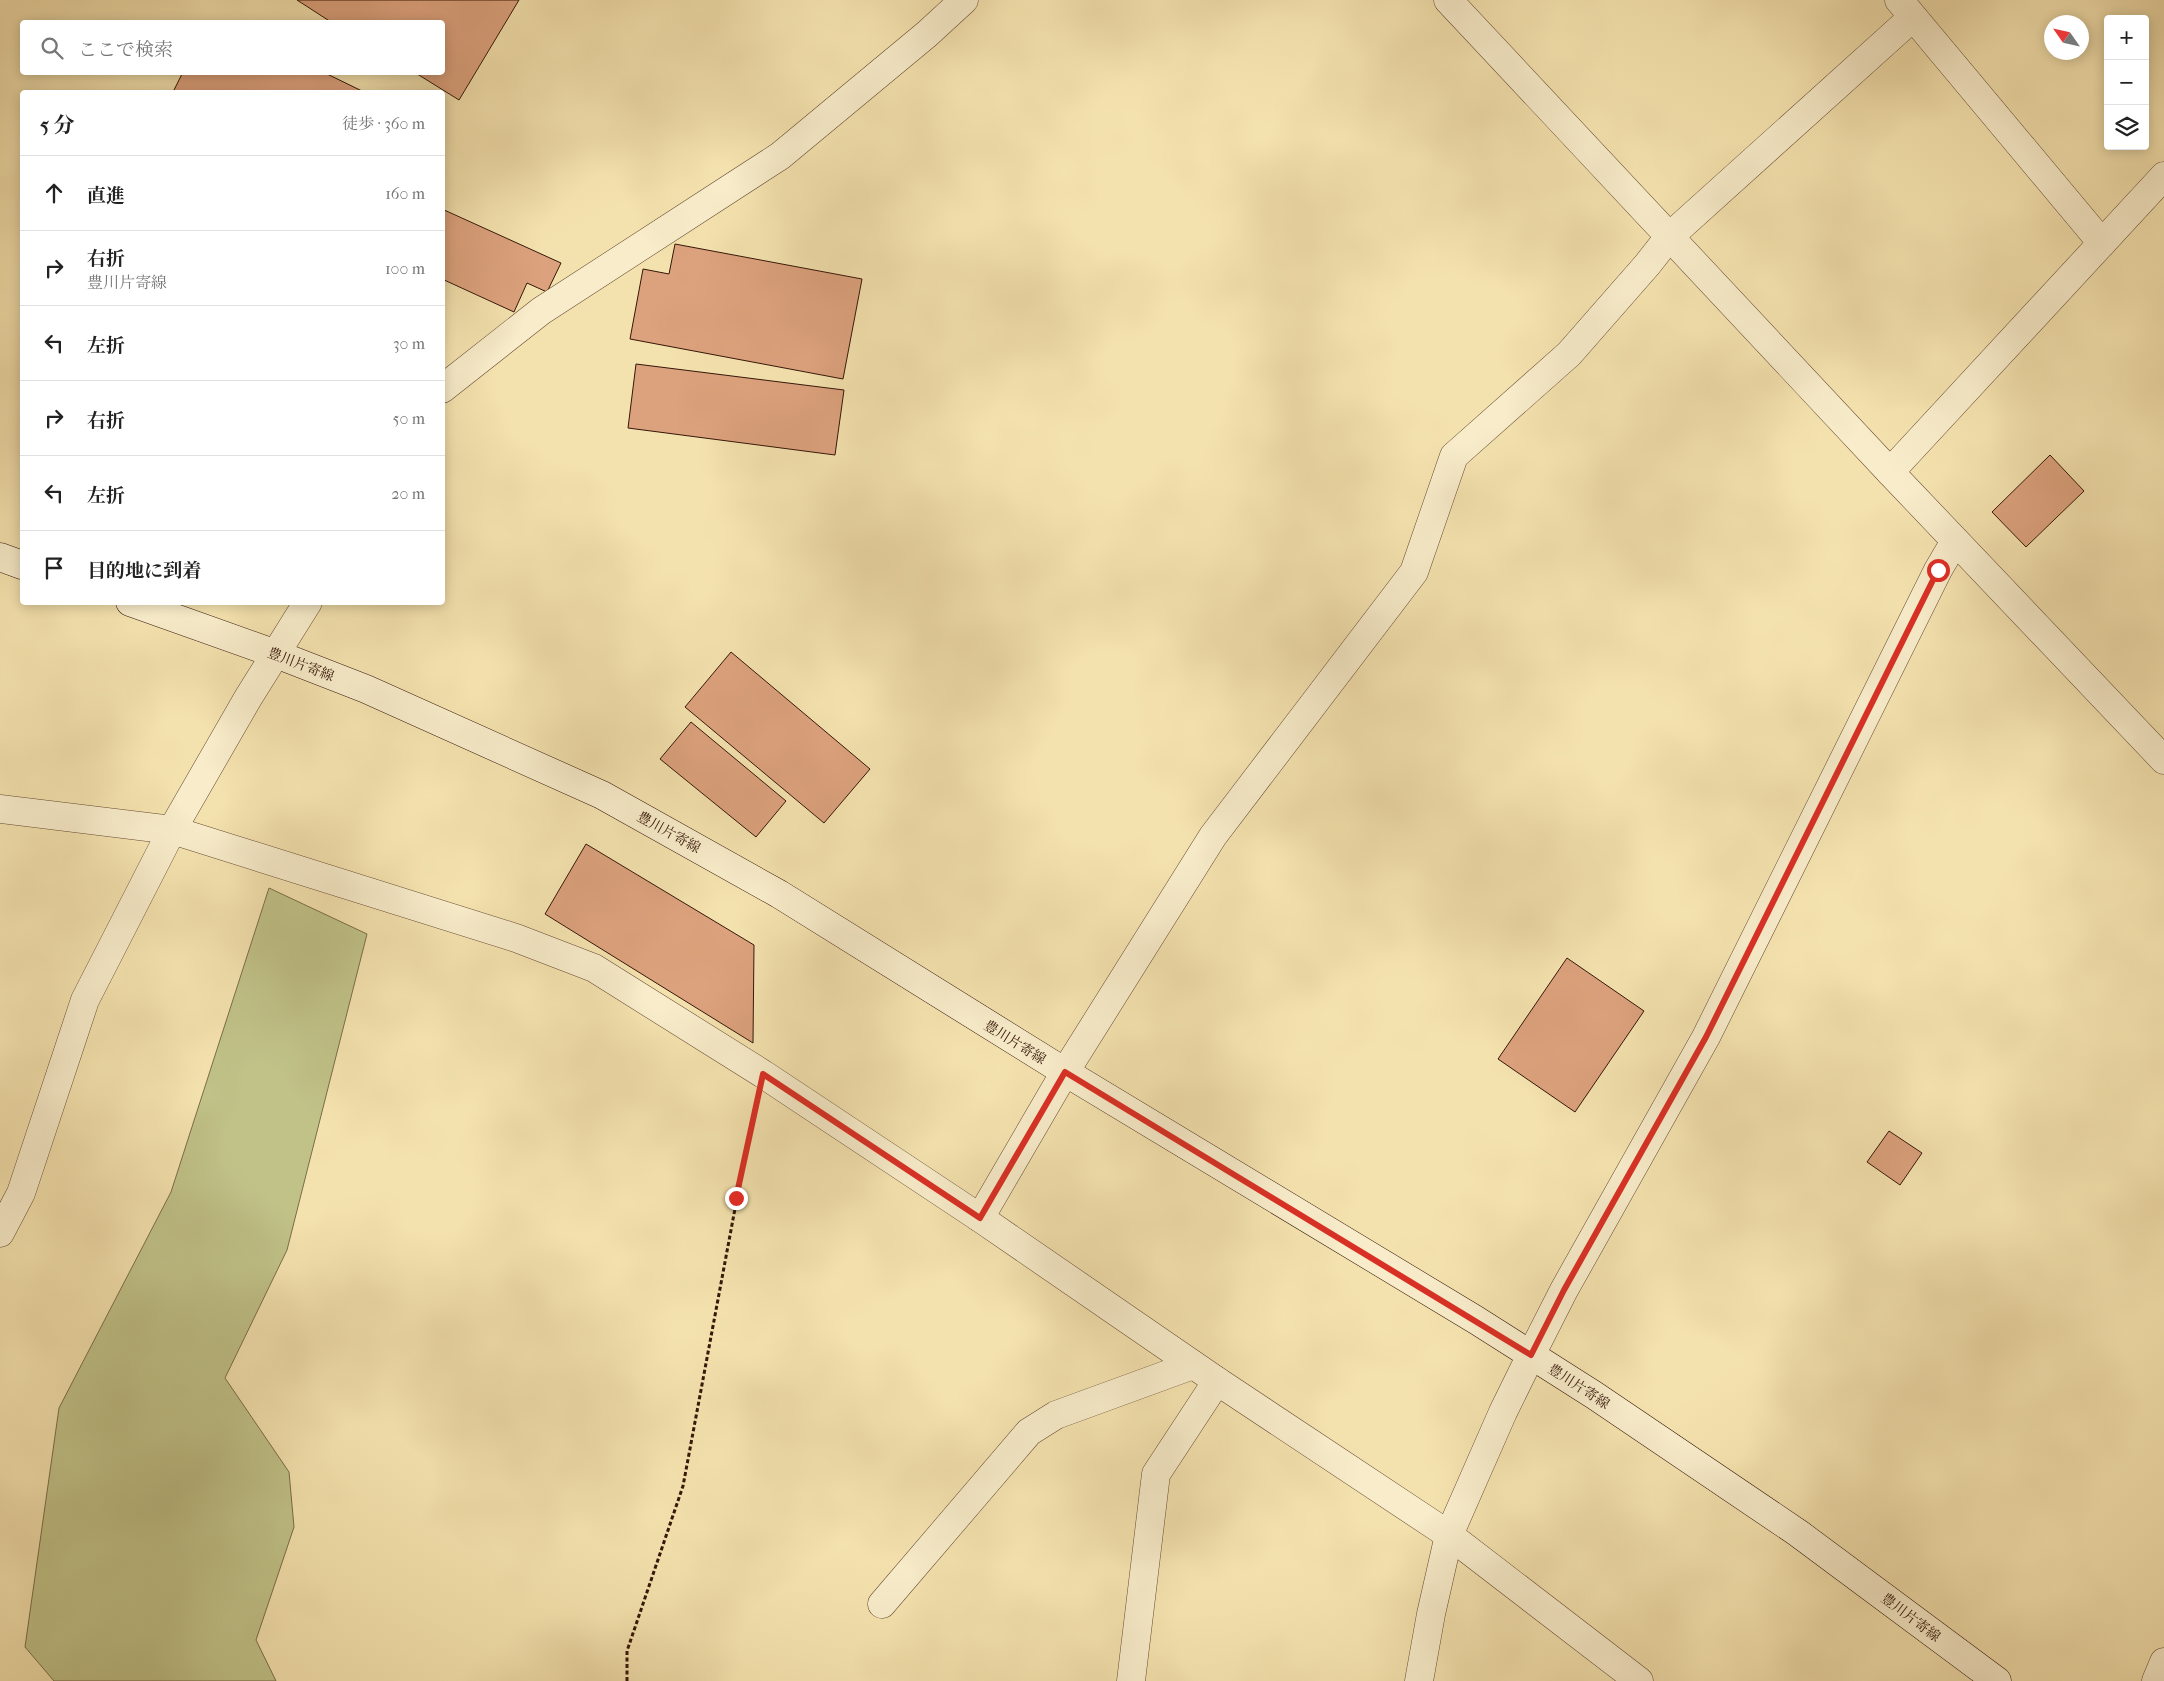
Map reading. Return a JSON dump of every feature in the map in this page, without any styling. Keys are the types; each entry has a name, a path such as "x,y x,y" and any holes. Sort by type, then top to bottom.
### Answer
{"street":[{"path":"445,387 541,311 780,156 927,34 964,0"},
{"path":"1455,2 1669,237 2164,760"},
{"path":"980,1218 1065,1072 1213,836 1414,572 1454,456 1569,354 1647,266 1669,237 1906,9 2102,244"},
{"path":"1890,472 2164,176"},
{"path":"1419,1681 1431,1614 1449,1535 1503,1412 1569,1282 1706,1037 1938,570 1955,541"},
{"path":"0,557 20,564"},
{"name":"豊川片寄線","path":"138,605 276,654 366,689 602,795 779,894 1065,1072 1594,1395 1798,1533 1997,1681"},
{"path":"0,1233 21,1193 85,1000 172,830 306,605"},
{"path":"0,809 172,830 516,938 594,968 763,1074 980,1218 1193,1365 1449,1535 1639,1681"},
{"path":"882,1604 1030,1432 1056,1415 1193,1365"},
{"path":"1131,1681 1156,1474 1217,1381"},
{"path":"2156,1681 2164,1662"}],"path":[{"path":"627,1681 627,1652 683,1486 736,1198 763,1074"}],"green space":[{"path":"269,888 367,934 287,1250 225,1378 289,1472 294,1527 256,1640 276,1681 54,1681 25,1647 59,1408 171,1192"}],"building":[{"path":"297,0 519,0 459,100 419,75 445,75 445,20 328,20"},
{"path":"182,75 329,75 360,90 174,90"},
{"path":"445,210 561,263 547,292 527,283 514,312 445,280"},
{"path":"675,244 862,279 843,379 630,339 643,269 669,274"},
{"path":"636,364 844,390 835,455 628,428"},
{"path":"2050,455 2084,491 2026,547 1992,512"},
{"path":"731,652 870,769 824,823 685,707"},
{"path":"691,722 786,801 756,837 660,759"},
{"path":"586,844 754,945 753,1043 545,914"},
{"path":"1567,958 1644,1011 1575,1112 1498,1059"},
{"path":"1889,1131 1922,1153 1900,1185 1867,1162"}],"route":[{"path":"736,1198 763,1074 980,1218 1065,1072 1531,1355 1564,1290 1706,1037 1938,570"}]}
